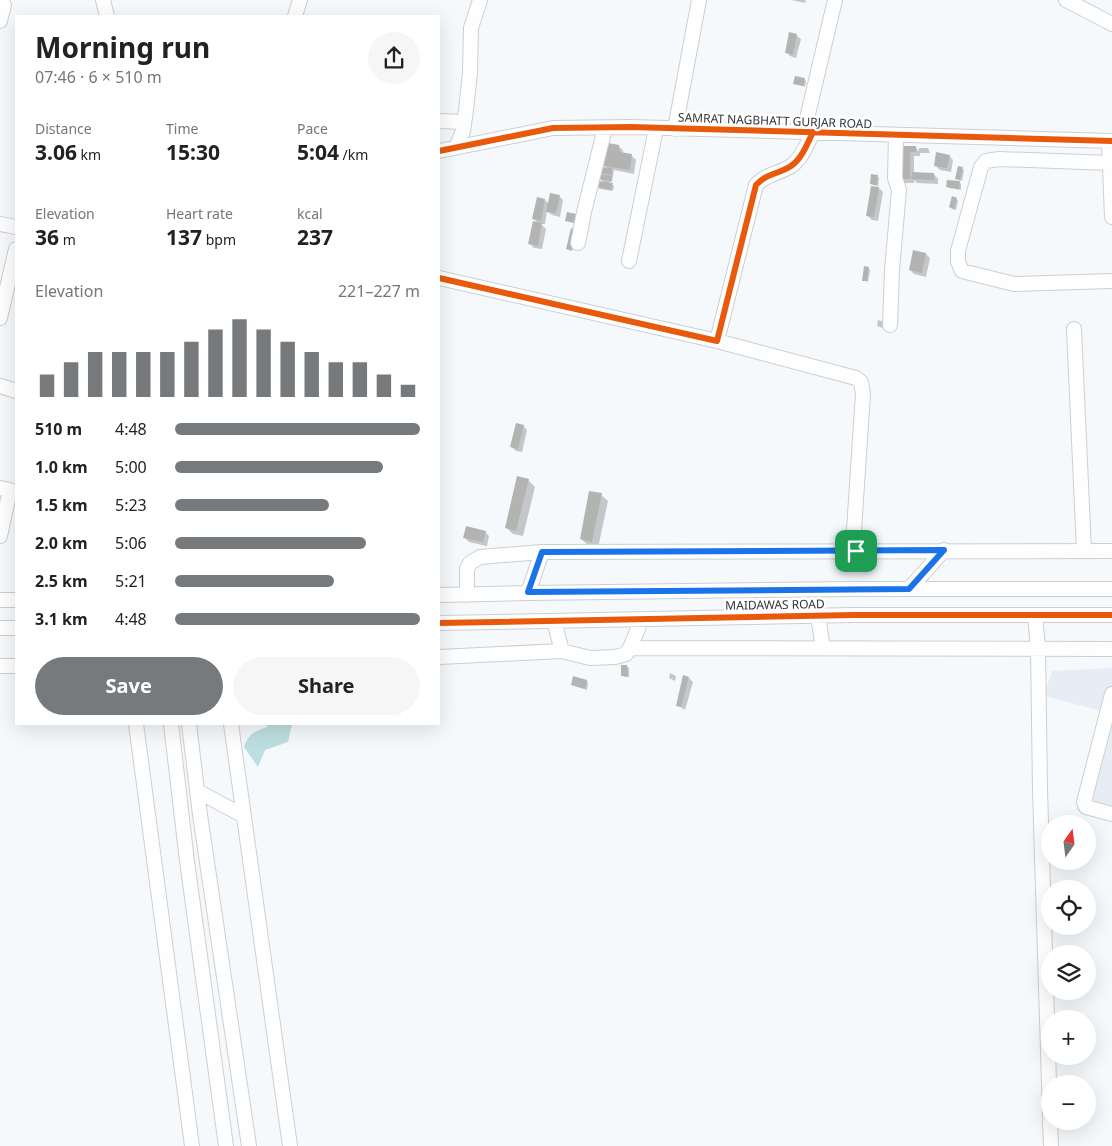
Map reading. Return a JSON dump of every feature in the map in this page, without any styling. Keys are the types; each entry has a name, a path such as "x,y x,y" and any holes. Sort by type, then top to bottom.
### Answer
{"street":[{"path":"103,0 107,15"},
{"path":"295,15 300,0"},
{"path":"456,147 464,122 470,73 471,28 480,0"},
{"path":"675,129 699,0"},
{"path":"717,341 756,185 763,177 792,166 802,154 835,0"},
{"path":"1066,0 1112,24"},
{"path":"0,21 4,5"},
{"path":"440,121 464,122"},
{"name":"SAMRAT NAGBHATT GURJAR ROAD","path":"440,150 553,128 808,132 1110,141"},
{"path":"578,243 605,128"},
{"path":"629,261 656,129"},
{"path":"890,325 892,270 899,190 895,178 896,136"},
{"path":"1110,141 1112,217"},
{"path":"1110,164 998,159 986,161 981,167 958,251 958,262 962,271 1014,284 1112,281"},
{"path":"0,224 15,227"},
{"path":"0,318 15,253"},
{"path":"440,278 717,341 856,378 861,382 863,394 854,530 856,551"},
{"path":"1074,329 1084,551"},
{"path":"0,386 15,391"},
{"path":"0,488 10,490 0,536"},
{"path":"909,589 944,550"},
{"path":"468,595 467,569 470,562 480,557 542,552 1112,551"},
{"path":"528,592 542,552"},
{"name":"MAIDAWAS ROAD","path":"440,595 528,592 1112,589"},
{"path":"0,600 15,600"},
{"name":"MAIDAWAS ROAD","path":"440,623 818,616 1112,614"},
{"path":"1035,615 1038,648 1040,790 1049,1075"},
{"path":"818,616 823,648"},
{"path":"440,657 562,651 590,658 615,657 626,654 642,619"},
{"path":"554,620 562,651"},
{"path":"0,628 15,628"},
{"path":"630,648 1112,649"},
{"path":"0,666 15,666"},
{"path":"1112,694 1084,802 1086,807 1112,814"},
{"path":"136,725 192,1146"},
{"path":"171,725 187,861 226,1146"},
{"path":"189,725 249,1146"},
{"path":"231,725 290,1146"},
{"path":"197,791 244,816"},
{"path":"1050,1130 1051,1146"}],"shaded area":[{"path":"1112,668 1112,820 1076,810 1101,711 1044,696 1052,671"}],"water":[{"path":"268,725 292,725 288,742 265,750 258,767 244,747 250,736"}],"building":[{"path":"789,32 797,34 793,54 785,53"},
{"path":"795,76 805,78 803,86 793,84"},
{"path":"608,143 619,145 620,152 632,154 630,170 603,166"},
{"path":"897,146 916,146 916,152 910,152 910,179 897,179"},
{"path":"936,152 950,155 947,168 934,166"},
{"path":"958,166 963,167 960,180 955,179"},
{"path":"601,167 612,168 612,175 600,173"},
{"path":"912,172 934,173 934,180 911,179"},
{"path":"599,174 612,176 611,181 599,179"},
{"path":"871,174 878,175 877,185 870,184"},
{"path":"947,180 960,181 959,189 946,187"},
{"path":"598,181 613,183 611,190 597,187"},
{"path":"871,186 879,187 874,217 866,216"},
{"path":"550,193 560,195 556,213 546,212"},
{"path":"952,196 957,198 954,209 949,207"},
{"path":"537,197 545,199 541,221 532,219"},
{"path":"567,212 576,214 574,223 565,221"},
{"path":"533,221 542,223 538,246 528,244"},
{"path":"571,228 576,230 572,251 566,249"},
{"path":"913,250 926,253 922,273 909,270"},
{"path":"864,266 869,267 867,281 862,281"},
{"path":"516,423 524,425 518,449 510,447"},
{"path":"517,476 529,479 516,531 505,528"},
{"path":"589,491 602,493 592,542 580,539"},
{"path":"466,526 486,531 483,542 463,538"},
{"path":"621,665 627,665 628,676 621,676"},
{"path":"683,675 689,677 681,707 676,706"},
{"path":"573,676 587,680 585,689 571,685"}],"cycle path":[{"path":"440,151 553,128 631,127 1112,141"},
{"path":"440,278 717,341 756,185 764,178 787,169 795,163 813,132"},
{"path":"440,623 854,615 1112,615"}],"route":[{"path":"944,550 909,589 528,592 542,552 856,551 944,550"}]}
